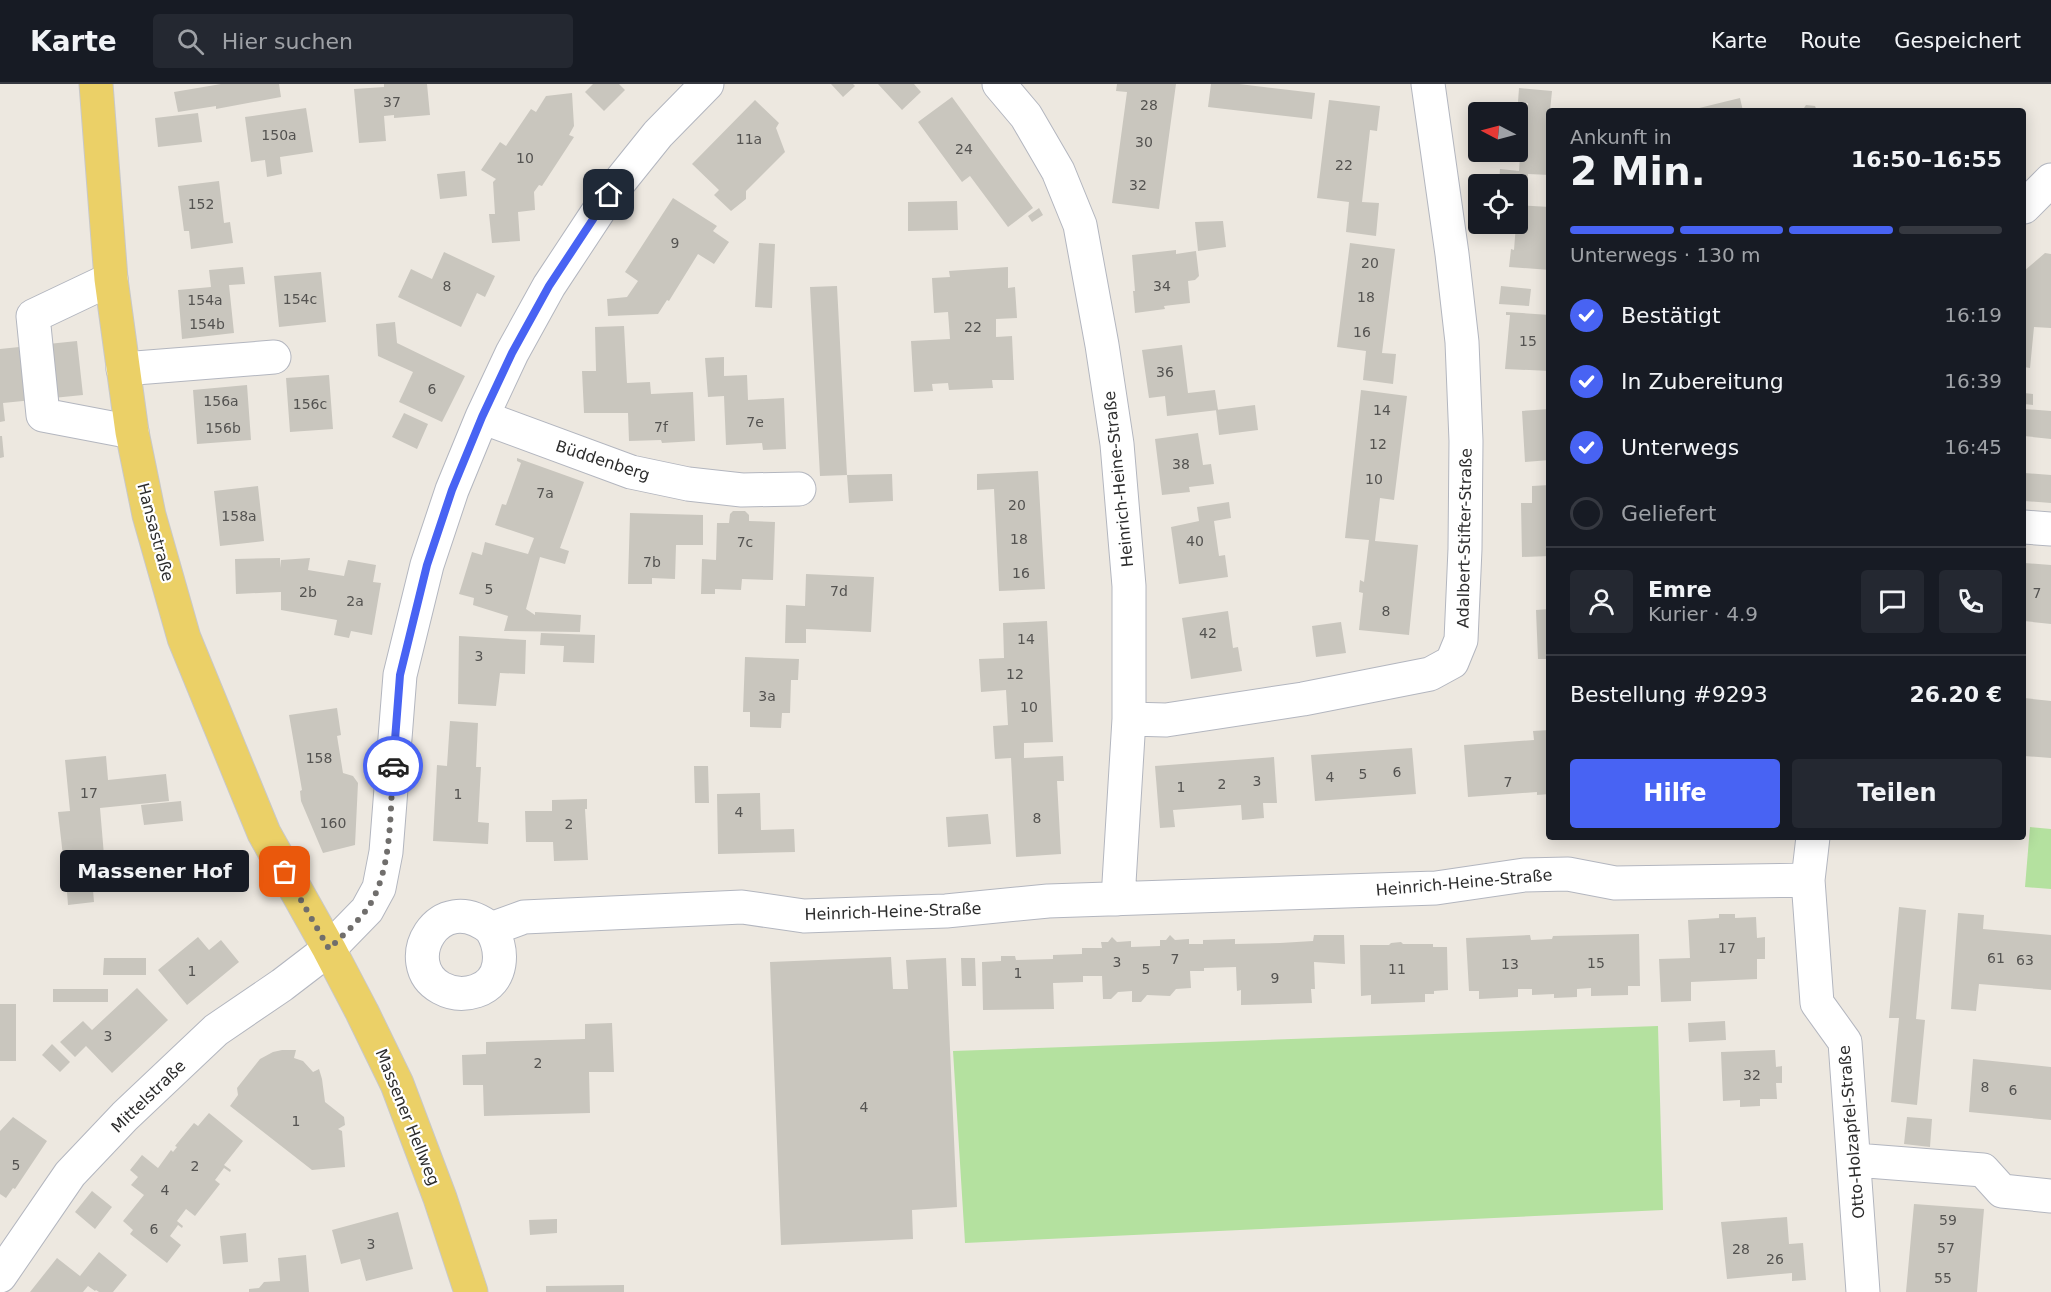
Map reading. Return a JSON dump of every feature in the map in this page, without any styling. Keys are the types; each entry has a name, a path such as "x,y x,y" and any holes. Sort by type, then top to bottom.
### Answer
{"main road":[{"name":"Hansastraße","path":"96,84 111,279 132,432 150,515 184,638 264,833 329,949"},
{"name":"Massener Hellweg","path":"329,949 397,1083 440,1198 471,1292"}],"street":[{"path":"329,949 367,910 379,888 386,852 400,675 427,565 452,490 482,417 512,353 549,286 609,195 658,134 708,84"},
{"name":"Heinrich-Heine-Straße","path":"999,84 1026,116 1058,171 1080,225 1117,444 1129,586 1129,719 1118,899"},
{"name":"Adalbert-Stifter-Straße","path":"1129,719 1166,720 1303,699 1430,674 1452,662 1461,640 1465,549 1466,441 1462,342 1428,84"},
{"path":"2026,205 2051,180"},
{"path":"111,279 33,316 44,415 132,432"},
{"path":"123,369 274,357"},
{"name":"Büddenberg","path":"482,417 631,472 688,484 742,490 800,489"},
{"path":"2026,527 2051,529"},
{"name":"Otto-Holzapfel-Straße","path":"1813,840 1809,879 1817,1003 1845,1042 1863,1292"},
{"name":"Heinrich-Heine-Straße","path":"491,929 524,917 574,914 742,907 804,916 946,911 1048,901 1436,888 1524,875 1568,874 1616,883 1809,879"},
{"name":"Mittelstraße","path":"0,1276 70,1174 125,1116 216,1030 282,985 329,949"},
{"path":"1855,1160 1983,1170 2002,1191 2051,1196"}],"green space":[{"path":"2030,827 2051,829 2051,889 2025,887"},
{"path":"1658,1026 1663,1210 965,1243 953,1051"}],"building":[{"path":"221,84 279,84 281,97 216,109 216,106 178,112 174,92"},
{"path":"384,84 427,84 430,115 394,118 394,115 384,116 386,141 359,143 354,89 384,87"},
{"path":"593,84 619,84 625,90 604,111 585,92"},
{"path":"831,84 853,84 855,86 843,97"},
{"path":"878,84 914,84 921,92 902,110"},
{"path":"1117,84 1176,84 1159,209 1112,203 1127,92 1116,91"},
{"path":"1211,84 1239,84 1315,93 1312,119 1208,107"},
{"path":"1519,88 1552,91 1550,108 1546,108 1546,175 1500,174 1500,169 1519,171 1520,162 1528,162 1528,102 1518,102"},
{"path":"572,93 574,126 569,135 574,137 542,186 539,185 534,192 535,210 518,212 520,241 492,243 489,214 495,214 493,182 496,179 481,170 500,142 506,146 531,109 536,112 546,96"},
{"path":"952,97 1033,208 1008,227 970,176 962,182 918,122"},
{"path":"1740,98 1742,108 1699,108"},
{"path":"755,100 779,123 776,128 785,152 746,191 746,199 731,211 714,195 719,190 692,164"},
{"path":"1329,100 1380,106 1377,131 1370,130 1362,202 1379,203 1376,236 1346,232 1349,202 1317,198"},
{"path":"1806,105 1816,108 1804,108"},
{"path":"306,108 313,152 280,157 282,174 267,177 265,160 251,162 245,117"},
{"path":"198,113 202,142 158,147 155,118"},
{"path":"465,171 467,196 440,199 437,174"},
{"path":"219,181 224,223 230,222 233,243 191,249 189,231 184,231 178,186"},
{"path":"673,198 717,226 713,231 729,242 714,264 698,254 669,301 667,300 658,314 608,316 607,299 627,297 638,281 625,272"},
{"path":"957,201 958,230 908,231 908,202"},
{"path":"1528,206 1546,207 1546,270 1509,267 1511,249 1514,250 1515,234 1528,234"},
{"path":"1039,208 1043,215 1032,222 1028,216"},
{"path":"1223,221 1226,247 1198,251 1195,222"},
{"path":"759,243 775,244 772,308 755,307"},
{"path":"1350,243 1395,249 1382,353 1396,354 1393,384 1363,380 1366,351 1337,347"},
{"path":"1176,250 1176,254 1196,251 1199,276 1195,280 1188,281 1190,303 1135,313 1132,255"},
{"path":"444,252 495,276 485,297 477,293 461,327 398,297 411,269 432,279"},
{"path":"2045,253 2051,254 2051,328 2034,327 2030,368 2026,367 2026,269"},
{"path":"243,267 245,284 229,285 234,333 182,339 178,290 211,287 209,270"},
{"path":"1008,267 1008,288 1015,287 1017,318 996,319 996,337 1012,336 1014,380 992,380 993,388 949,390 948,383 932,384 933,391 914,392 911,341 950,339 948,312 934,313 932,278 950,277 949,271"},
{"path":"321,272 326,322 279,327 274,276"},
{"path":"837,286 847,475 820,476 810,287"},
{"path":"1501,286 1531,289 1529,306 1499,304"},
{"path":"1506,312 1546,315 1546,371 1505,369 1510,315 1506,315"},
{"path":"395,322 397,343 465,376 442,422 399,402 413,372 378,356 376,324"},
{"path":"624,326 627,383 650,382 651,394 693,392 695,441 662,443 661,440 629,441 628,413 584,413 582,371 596,371 595,327"},
{"path":"77,341 83,395 3,403 5,421 0,422 0,349"},
{"path":"1182,345 1188,393 1215,390 1218,410 1167,416 1165,396 1149,398 1142,350"},
{"path":"724,357 724,376 747,375 748,400 784,398 786,449 763,450 762,443 726,445 724,396 708,397 705,358"},
{"path":"329,375 333,429 290,432 286,378"},
{"path":"247,385 251,440 197,444 193,390"},
{"path":"1361,390 1407,396 1394,500 1380,498 1375,541 1418,545 1409,635 1359,630 1363,593 1359,592 1360,580 1364,582 1369,540 1345,538"},
{"path":"2026,393 2033,394 2033,405 2026,404"},
{"path":"1255,405 1258,430 1219,435 1216,410"},
{"path":"1546,409 1546,460 1525,462 1522,411"},
{"path":"2026,409 2051,411 2051,439 2026,436"},
{"path":"404,413 428,424 417,449 392,437"},
{"path":"1198,433 1203,465 1211,464 1214,484 1189,487 1190,492 1162,495 1155,439"},
{"path":"0,436 2,436 4,457 0,458"},
{"path":"517,458 584,482 560,548 569,551 565,564 540,557 526,609 535,615 535,612 581,615 580,632 504,631 508,616 473,605 474,598 459,594 472,552 482,555 485,542 528,554 534,538 495,525 502,504 506,505 521,463 517,461"},
{"path":"1038,471 1045,589 999,591 994,489 977,490 977,474"},
{"path":"2026,473 2051,475 2051,503 2026,501"},
{"path":"892,474 893,501 849,503 847,475"},
{"path":"1546,485 1546,556 1522,557 1521,503 1532,503 1532,486"},
{"path":"258,486 264,541 220,546 214,491"},
{"path":"1229,502 1231,518 1214,521 1219,556 1225,555 1228,577 1179,584 1171,527 1199,521 1197,507"},
{"path":"733,511 745,511 749,515 749,521 775,522 773,580 742,579 741,590 715,589 715,594 701,594 702,559 716,560 717,523 729,523 730,514"},
{"path":"630,513 703,515 703,545 676,545 675,579 652,578 652,584 628,584"},
{"path":"280,558 280,568 281,560 310,558 308,570 344,576 348,560 376,565 373,582 381,583 372,635 351,631 349,638 334,635 337,620 281,610 281,592 236,594 235,559"},
{"path":"2026,563 2051,565 2051,624 2026,621"},
{"path":"806,574 874,577 871,632 806,629 806,643 785,643 786,605 805,606"},
{"path":"1546,609 1546,659 1538,659 1536,610"},
{"path":"1228,611 1233,648 1238,647 1242,671 1191,679 1182,618"},
{"path":"1047,621 1053,742 1024,743 1024,758 1063,756 1064,781 1057,781 1061,854 1016,857 1011,758 995,759 994,745 993,726 1008,725 1006,690 981,692 979,659 1004,658 1003,623"},
{"path":"1341,622 1346,653 1316,657 1312,626"},
{"path":"541,633 595,635 594,663 563,662 564,646 540,645"},
{"path":"459,636 526,640 525,674 500,673 496,706 458,704"},
{"path":"745,657 799,659 798,680 791,680 790,713 782,713 781,728 750,727 750,712 743,712"},
{"path":"2026,698 2051,701 2051,758 2026,756"},
{"path":"337,708 341,735 337,736 343,773 353,776 358,783 355,845 323,853 301,801 300,791 302,790 289,715"},
{"path":"450,721 478,723 476,767 481,767 478,822 489,823 488,844 433,841 437,765 447,766"},
{"path":"1546,730 1546,794 1537,795 1537,792 1468,797 1464,745 1534,740 1533,731"},
{"path":"1412,748 1416,794 1315,801 1311,755"},
{"path":"106,756 108,780 166,774 169,801 100,808 106,879 66,883 58,812 70,811 65,760"},
{"path":"1274,757 1277,803 1263,803 1264,818 1242,820 1241,805 1173,810 1175,827 1160,828 1155,766"},
{"path":"694,766 708,766 709,803 695,803"},
{"path":"760,793 761,830 794,829 795,852 718,854 717,794"},
{"path":"587,799 587,809 585,809 588,860 554,861 553,842 526,842 525,811 552,811 552,800"},
{"path":"181,801 183,821 144,825 141,805"},
{"path":"988,814 991,844 948,847 946,817"},
{"path":"93,890 94,902 68,905 67,892"},
{"path":"1899,907 1926,910 1916,1019 1925,1020 1917,1105 1891,1102 1899,1018 1889,1018"},
{"path":"1958,913 1984,915 1983,929 2051,935 2051,990 1979,984 1976,1011 1951,1009"},
{"path":"1719,914 1735,914 1735,918 1756,917 1757,938 1765,937 1765,959 1757,959 1757,979 1691,982 1691,1001 1661,1002 1659,959 1690,958 1688,920 1719,918"},
{"path":"1639,934 1640,986 1628,986 1628,995 1591,996 1591,988 1577,989 1577,997 1554,998 1554,994 1532,995 1532,989 1518,989 1518,997 1479,999 1479,991 1469,991 1466,938 1530,935 1531,940 1552,939 1553,936"},
{"path":"1170,935 1175,940 1189,939 1189,944 1203,944 1203,940 1235,939 1235,944 1313,941 1314,935 1344,935 1345,964 1314,962 1315,989 1311,989 1312,1003 1241,1005 1241,990 1237,991 1236,967 1190,971 1191,988 1176,989 1170,996 1147,995 1141,1002 1132,1002 1132,991 1118,992 1111,999 1103,999 1102,976 1083,976 1083,982 1053,983 1054,1009 983,1010 982,962 1001,961 1001,956 1015,956 1016,960 1053,959 1053,955 1082,954 1082,948 1102,948 1101,942 1108,942 1112,937 1117,942 1131,941 1131,947 1160,946 1160,940 1166,940"},
{"path":"198,937 209,950 221,940 239,962 187,1005 158,970"},
{"path":"1401,942 1447,947 1448,990 1425,994 1425,1002 1371,1004 1371,995 1361,996 1360,945 1389,945"},
{"path":"891,957 893,989 908,989 906,960 946,958 957,1207 912,1210 913,1239 781,1245 770,962"},
{"path":"104,958 146,958 146,975 103,975"},
{"path":"961,958 975,958 976,986 962,986"},
{"path":"137,988 168,1020 112,1073 86,1046 75,1057 60,1042 83,1021 92,1030"},
{"path":"53,989 108,989 108,1002 53,1002"},
{"path":"0,1004 16,1004 16,1061 0,1061"},
{"path":"1725,1021 1726,1040 1689,1042 1688,1023"},
{"path":"612,1023 614,1072 589,1072 590,1113 484,1116 483,1085 463,1085 462,1055 486,1054 486,1042 585,1039 585,1024"},
{"path":"52,1044 70,1062 60,1072 42,1055"},
{"path":"282,1050 296,1050 294,1058 303,1061 313,1072 319,1069 325,1102 344,1117 345,1125 338,1129 342,1131 345,1167 312,1170 230,1106 238,1095 237,1088 260,1059"},
{"path":"1775,1050 1776,1067 1782,1066 1782,1083 1776,1083 1777,1099 1760,1099 1760,1106 1740,1107 1740,1100 1723,1101 1721,1052"},
{"path":"1973,1059 2051,1067 2051,1120 1969,1112"},
{"path":"209,1113 243,1141 224,1165 231,1170 230,1172 224,1168 215,1180 220,1184 195,1216 186,1209 177,1221 183,1226 182,1228 178,1225 170,1236 181,1245 167,1263 130,1234 133,1230 123,1221 144,1195 131,1185 138,1177 130,1170 142,1155 158,1168 194,1123 198,1126"},
{"path":"13,1117 47,1141 15,1189 13,1188 6,1198 0,1194 0,1131"},
{"path":"1907,1117 1932,1119 1930,1147 1904,1144"},
{"path":"92,1191 112,1207 95,1229 75,1212"},
{"path":"1914,1204 1984,1209 1977,1292 1906,1292"},
{"path":"398,1212 413,1269 366,1281 360,1259 341,1264 332,1230"},
{"path":"1787,1217 1789,1244 1803,1243 1806,1280 1792,1281 1792,1273 1727,1279 1721,1222"},
{"path":"557,1219 557,1233 530,1235 529,1220"},
{"path":"246,1233 248,1262 223,1264 220,1236"},
{"path":"99,1252 127,1275 113,1292 99,1292 88,1286 83,1292 30,1292 57,1258 80,1276"},
{"path":"306,1255 309,1292 249,1292 249,1289 259,1288 264,1282 280,1281 278,1258"},
{"path":"624,1285 624,1292 546,1292 546,1286"}],"way so far":[{"path":"285,872 329,949 367,910 379,888 386,852 393,766"}],"place":[{"name":"Massener Hof","path":"285,872"}],"route":[{"path":"393,766 400,675 427,565 452,490 482,417 512,353 549,286 609,195"}]}
